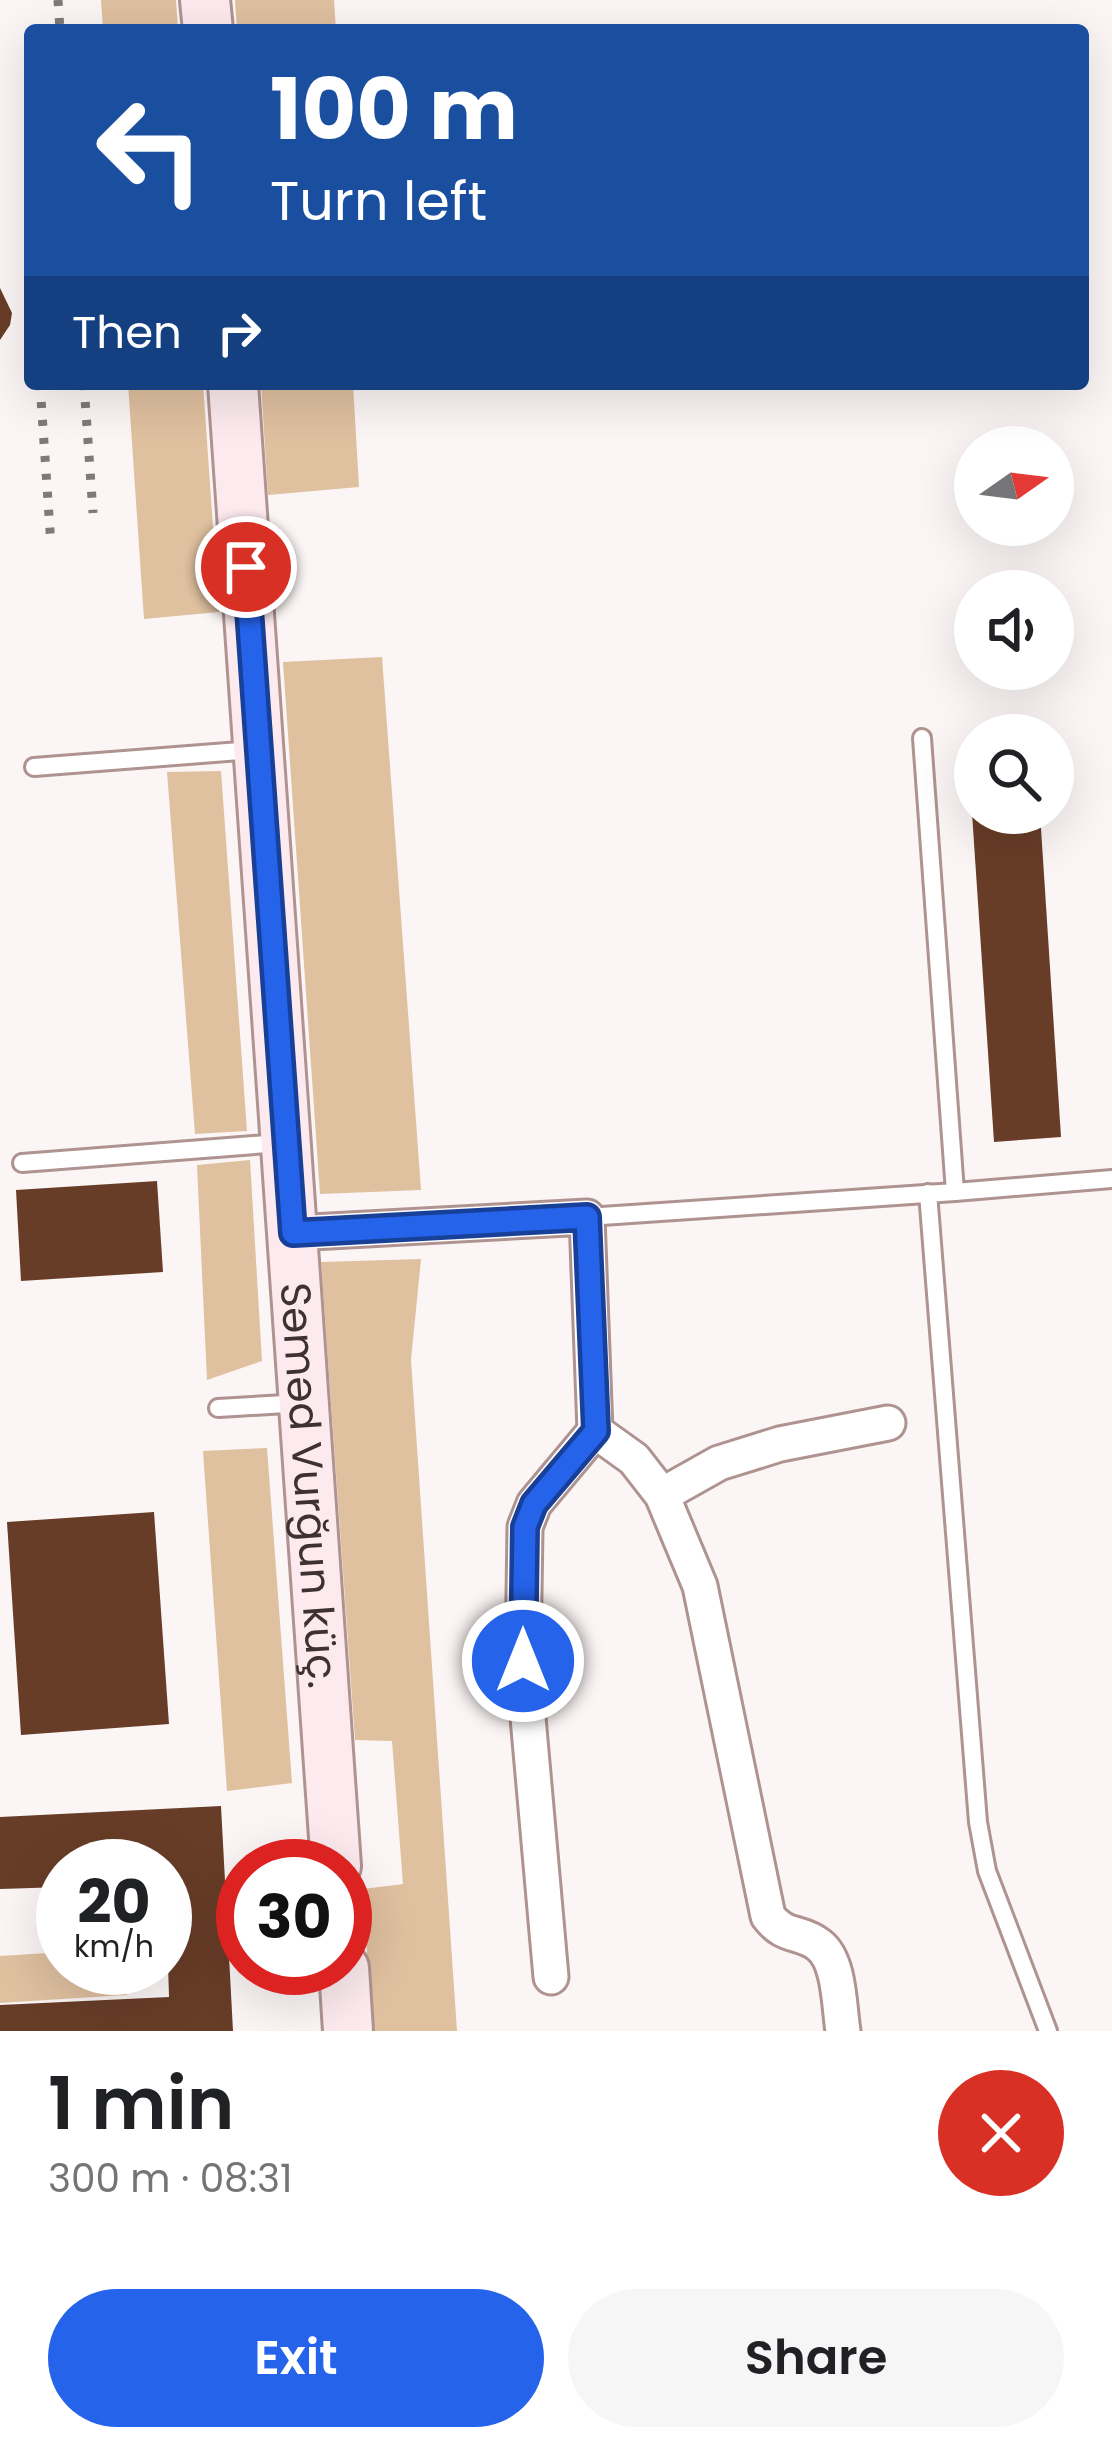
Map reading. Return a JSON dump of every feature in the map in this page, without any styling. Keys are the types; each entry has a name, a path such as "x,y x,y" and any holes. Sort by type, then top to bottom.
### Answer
{"main road":[{"name":"Səməd Vurğun küç.","path":"233,390 334,1839"},
{"path":"346,1995 348,2031"}],"street":[{"path":"293,1233 587,1217 596,1431 534,1504 525,1527 523,1661 551,1977"},
{"path":"662,1495 719,1463 780,1444 888,1423"},
{"path":"596,1431 634,1459 662,1495 700,1586 768,1916 778,1930 820,1945 832,1965 843,2031"}],"lane":[{"path":"922,738 955,1192"},
{"path":"34,767 260,749"},
{"path":"22,1163 287,1143"},
{"path":"587,1217 1112,1179"},
{"path":"928,1193 978,1822 987,1871 1048,2031"},
{"path":"218,1408 303,1402"}],"shaded area":[{"path":"101,0 176,0 178,24 103,24"},
{"path":"235,0 334,0 336,24 237,24"},
{"path":"128,390 203,390 219,612 144,619"},
{"path":"261,390 353,390 359,487 268,495"},
{"path":"382,657 421,1190 320,1194 283,662"},
{"path":"221,771 247,1131 195,1134 167,772"},
{"path":"250,1160 262,1361 207,1380 197,1165"},
{"path":"421,1259 411,1360 457,2031 372,2031 372,1888 403,1884 392,1741 355,1740 321,1262"},
{"path":"267,1448 292,1783 227,1791 203,1451"},
{"path":"36,1954 36,1995 127,1995 0,2003 0,1956"}],"building":[{"path":"0,288 12,313 0,340"},
{"path":"973,834 1041,834 1061,1137 994,1142"},
{"path":"157,1181 163,1272 21,1281 16,1190"},
{"path":"154,1512 169,1724 21,1735 7,1522"},
{"path":"221,1806 223,1839 216,1839 216,1995 231,1995 233,2031 0,2031 0,2005 192,1995 192,1839 36,1839 36,1888 0,1889 0,1817"}],"railway":[{"path":"58,0 60,24"},
{"path":"40,390 51,545"},
{"path":"84,390 93,513"}],"route":[{"path":"246,567 293,1233 587,1217 596,1431 534,1504 525,1527 523,1661"}]}
